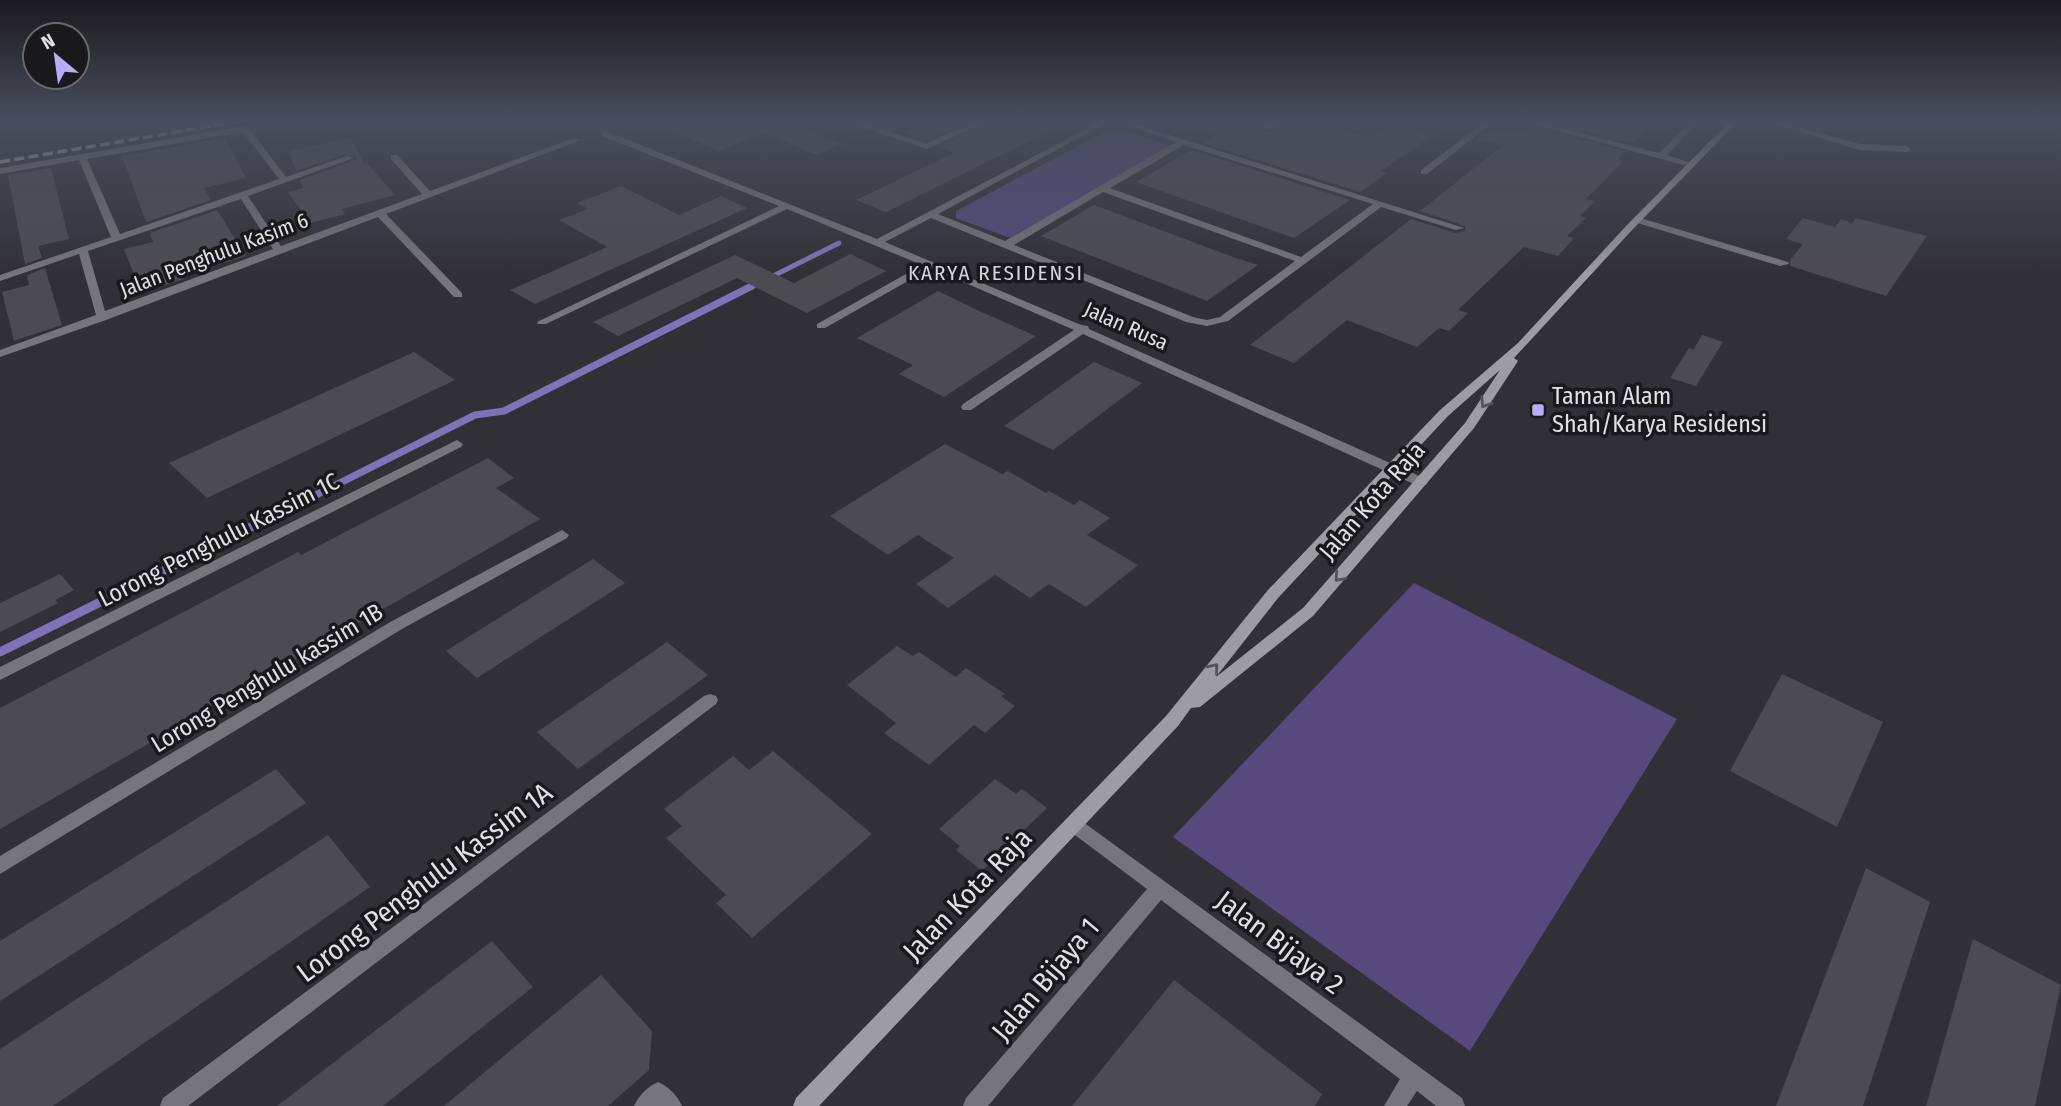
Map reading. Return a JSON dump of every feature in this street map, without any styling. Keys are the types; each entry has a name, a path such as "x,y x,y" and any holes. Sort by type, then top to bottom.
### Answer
{"main road":[{"name":"Jalan Kota Raja","path":"804,1106 1172,721 1273,594 1394,469 1444,413 1522,345 1682,173"},
{"name":"Jalan Kota Raja","path":"1172,721 1308,612 1470,425 1522,345"}],"street":[{"path":"89,173 117,239"},
{"path":"278,173 284,180"},
{"path":"0,278 306,173"},
{"path":"408,173 427,194"},
{"name":"Jalan Penghulu Kasim 6","path":"0,354 486,173"},
{"name":"Jalan Rusa","path":"702,173 1084,327 1421,482"},
{"path":"878,242 1009,173"},
{"path":"1006,245 1130,173"},
{"path":"1284,173 1460,228"},
{"path":"1102,189 1303,261"},
{"path":"243,194 279,251"},
{"path":"930,214 1190,320 1207,323 1224,319 1380,203"},
{"path":"541,322 786,206"},
{"path":"378,212 458,295"},
{"path":"1637,219 1784,264"},
{"path":"83,251 102,318"},
{"path":"821,326 931,264"},
{"path":"967,407 1084,327"},
{"name":"Lorong Penghulu Kassim 1C","path":"0,674 457,444"},
{"name":"Lorong Penghulu kassim 1B","path":"0,866 397,625 562,535"},
{"name":"Lorong Penghulu Kassim 1A","path":"170,1106 710,700"},
{"name":"Jalan Bijaya 2","path":"1073,824 1454,1106"},
{"name":"Jalan Bijaya 1","path":"974,1106 1159,888"},
{"path":"1395,1106 1414,1077"}],"shaded area":[{"path":"1028,173 1126,173 1010,238 956,218 956,211"},
{"path":"1414,583 1677,719 1470,1051 1173,837"}],"building":[{"path":"52,173 69,239 38,246 42,258 25,264 8,175"},
{"path":"128,173 243,173 246,178 204,188 211,200 146,222"},
{"path":"320,173 375,173 395,195 342,209 345,214 310,223 288,192 303,188 300,180"},
{"path":"913,173 966,173 886,212 856,200"},
{"path":"1152,173 1263,173 1350,200 1294,238 1136,182"},
{"path":"1298,173 1387,173 1360,192"},
{"path":"1468,173 1612,173 1586,199 1595,201 1580,216 1586,218 1567,236 1574,238 1558,256 1524,247 1458,310 1468,313 1449,331 1439,328 1417,347 1347,320 1294,363 1250,345 1411,219 1455,233 1465,231 1465,226 1420,211"},
{"path":"621,186 679,215 721,196 747,208 535,304 510,290 607,247 559,220 588,209 577,203"},
{"path":"1094,205 1258,265 1207,301 1041,236"},
{"path":"217,210 246,256 141,293 124,249 153,242 150,233"},
{"path":"1803,218 1835,227 1841,219 1852,223 1856,218 1927,236 1886,296 1790,266 1790,260 1803,244 1786,239"},
{"path":"850,254 886,271 807,313 737,278 618,336 593,322 735,255 794,283"},
{"path":"45,268 62,325 14,341 2,292 29,285 27,275"},
{"path":"938,291 1036,336 944,397 899,374 913,365 857,338"},
{"path":"1702,335 1723,342 1696,386 1670,378 1689,348 1693,350"},
{"path":"414,352 455,380 207,498 169,463"},
{"path":"1094,362 1142,383 1053,450 1004,426"},
{"path":"945,444 1002,474 1008,471 1046,493 1049,491 1074,505 1080,500 1110,518 1087,535 1138,565 1086,607 1049,584 1030,598 995,575 948,608 916,584 954,558 918,535 888,555 830,516"},
{"path":"488,458 514,478 496,488 540,519 0,829 0,708 298,552 301,555"},
{"path":"593,559 625,583 477,678 446,651"},
{"path":"60,574 74,590 55,600 58,603 0,632 0,603"},
{"path":"667,642 708,675 578,769 537,732"},
{"path":"897,646 913,656 919,652 956,677 966,668 1005,694 1001,696 1015,706 985,733 974,725 929,765 884,733 896,723 847,685"},
{"path":"1782,674 1883,722 1837,827 1730,771"},
{"path":"773,751 872,834 752,938 716,903 726,895 666,838 682,826 664,809 733,756 749,770"},
{"path":"276,769 306,803 0,1001 0,941"},
{"path":"995,779 1016,794 1022,789 1047,808 982,871 956,850 960,846 939,829"},
{"path":"328,835 370,887 53,1106 0,1106 0,1049"},
{"path":"1866,868 1930,902 1863,1106 1776,1106"},
{"path":"1973,939 2061,985 2035,1106 1926,1106"},
{"path":"492,941 533,987 383,1106 277,1106"},
{"path":"601,975 652,1031 649,1070 608,1106 444,1106"},
{"path":"1174,980 1322,1094 1315,1106 1072,1106"}],"waterway":[{"path":"749,288 839,243"},
{"path":"306,500 475,415 504,411 752,286"},
{"path":"0,652 309,498"}],"place":[{"name":"Taman Alam Shah/Karya Residensi","path":"1538,410"}],"district":[{"name":"KARYA RESIDENSI","path":"996,273"}]}
